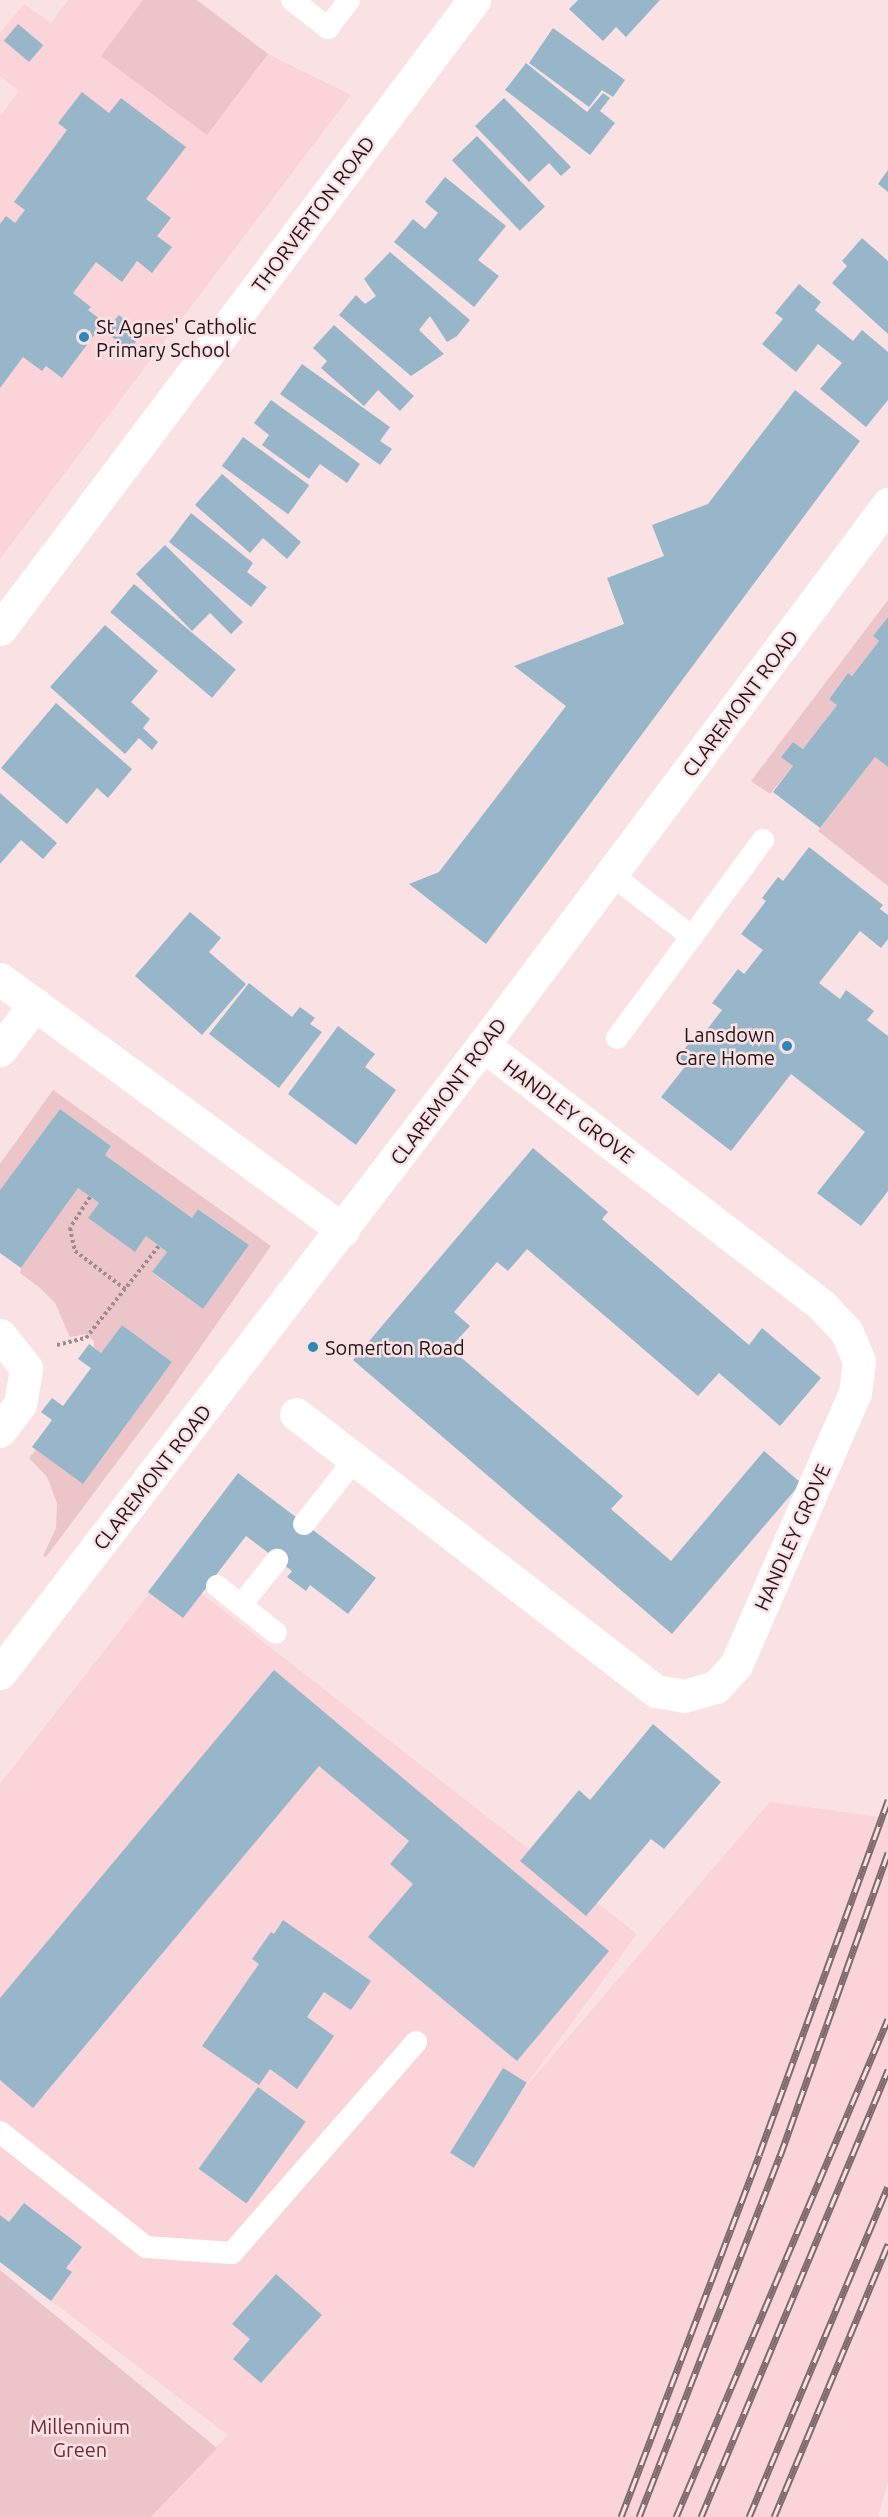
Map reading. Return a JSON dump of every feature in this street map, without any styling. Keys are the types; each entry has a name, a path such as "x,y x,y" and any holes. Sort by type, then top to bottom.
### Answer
{"street":[{"name":"THORVERTON ROAD","path":"0,629 474,0"},
{"name":"CLAREMONT ROAD","path":"0,1673 343,1230 612,875 888,504"},
{"path":"0,979 343,1230"},
{"path":"0,1050 35,1004"},
{"name":"HANDLEY GROVE","path":"296,1414 627,1671 656,1691 684,1696 716,1687 736,1665 855,1393 859,1361 846,1331 823,1306 483,1045"},
{"path":"0,1431 20,1404 26,1368 8,1345"}],"lane":[{"path":"292,0 328,28 349,0"},
{"path":"617,1038 763,840"},
{"path":"612,875 692,937"},
{"path":"304,1524 355,1459"},
{"path":"241,1605 277,1560"},
{"path":"217,1586 276,1633"},
{"path":"0,2132 146,2247 232,2253 416,2042"}],"path":[{"path":"90,1197 70,1228 75,1251 125,1289"},
{"path":"8,1345 86,1338 159,1246"}],"shaded area":[{"name":"St Agnes' Catholic Primary School","path":"68,0 198,0 268,54 351,95 0,559 0,116 19,91 0,76 0,33 24,4 51,23"},
{"path":"169,1568 637,1934 518,2096 770,1802 888,1818 888,2482 878,2517 151,2517 228,2435 0,2262 0,1784"}],"green space":[{"path":"143,0 196,0 268,54 207,135 101,56"},
{"path":"888,600 888,617 873,636 879,641 852,676 848,673 829,698 837,705 803,749 793,742 782,756 793,766 770,794 751,781"},
{"path":"875,757 888,767 888,886 818,831"},
{"path":"53,1090 271,1246 165,1398 46,1557 43,1556 56,1528 57,1503 47,1477 29,1458 36,1450 83,1484 172,1362 122,1325 101,1353 94,1347 94,1341 86,1334 70,1337 55,1303 20,1273 21,1268 78,1188 99,1203 88,1218 135,1252 146,1236 167,1252 152,1273 203,1309 249,1245 199,1209 192,1218 105,1155 111,1146 60,1109 0,1190 0,1164"},
{"name":"Millennium Green","path":"0,2270 217,2448 151,2517 0,2517"}],"building":[{"path":"578,0 660,0 626,37 616,27 603,41 569,9"},
{"path":"18,24 43,45 29,62 4,41"},
{"path":"553,28 625,80 613,97 602,90 589,107 529,63"},
{"path":"526,63 587,112 603,93 610,98 600,111 615,123 590,155 505,90"},
{"path":"82,92 109,113 121,98 186,147 146,199 171,218 157,236 172,247 152,273 137,261 122,282 96,262 73,293 91,307 88,310 104,322 62,378 46,366 42,371 23,357 0,388 0,224 6,216 15,223 25,210 14,202 67,130 58,123"},
{"path":"504,98 571,167 561,176 549,163 529,182 475,126"},
{"path":"477,136 545,206 520,231 452,160"},
{"path":"888,170 888,192 878,184"},
{"path":"445,177 506,226 478,260 499,276 474,307 394,242 413,219 425,229 438,213 425,202"},
{"path":"862,238 888,261 888,334 832,283 847,266 842,261"},
{"path":"390,252 470,320 457,336 447,342 430,316 419,330 444,354 411,376 339,315 356,295 365,304 376,296 364,279"},
{"path":"799,284 821,302 815,310 853,341 862,330 888,352 888,400 866,427 820,389 842,363 818,344 796,372 762,344 783,319 775,313"},
{"path":"119,315 137,330 131,337 136,342 124,356 116,350 121,344 105,331"},
{"path":"334,325 414,396 400,411 378,390 364,406 321,368 327,361 313,348"},
{"path":"302,364 390,427 380,441 392,449 380,465 280,394"},
{"path":"795,390 860,441 486,944 409,884 439,872 566,706 514,666 624,624 607,578 664,556 652,525 708,504"},
{"path":"271,400 360,464 347,483 320,464 309,479 262,445 269,435 254,423"},
{"path":"243,437 309,485 288,514 222,466"},
{"path":"222,474 301,542 287,559 263,538 250,553 195,505"},
{"path":"191,513 253,563 247,572 267,587 251,607 169,542"},
{"path":"165,545 243,622 231,634 210,613 192,631 136,574"},
{"path":"134,584 236,669 212,698 110,612"},
{"path":"888,617 888,767 875,757 820,828 773,792 793,766 781,757 793,742 803,749 837,705 829,699 848,673 852,676 879,641 873,636"},
{"path":"105,625 158,671 131,702 150,719 143,728 158,742 152,750 139,738 125,754 50,687"},
{"path":"56,703 132,769 108,798 97,788 67,824 1,768"},
{"path":"0,793 57,843 43,859 21,840 0,864"},
{"name":"Lansdown Care Home","path":"809,847 883,905 880,909 888,915 888,939 881,948 860,931 819,983 840,999 846,990 874,1011 867,1020 888,1036 888,1191 861,1226 817,1193 865,1132 791,1074 731,1151 661,1097 687,1064 678,1057 698,1032 702,1036 722,1010 712,1003 738,969 744,974 763,950 741,934 766,901 762,898 778,877 783,881"},
{"path":"190,912 221,938 209,952 246,984 202,1035 135,976"},
{"path":"249,983 292,1017 300,1007 315,1018 310,1024 322,1032 279,1088 209,1034"},
{"path":"338,1026 375,1054 365,1067 396,1090 356,1145 288,1094"},
{"path":"60,1109 111,1146 105,1155 192,1218 198,1209 249,1245 203,1309 152,1272 167,1252 146,1236 135,1252 88,1218 99,1203 78,1188 21,1268 0,1253 0,1190"},
{"path":"533,1148 608,1212 602,1219 749,1345 762,1328 821,1378 780,1426 719,1373 698,1396 527,1249 508,1271 497,1262 454,1312 470,1326 450,1348 623,1496 611,1509 671,1561 764,1451 801,1483 672,1634 353,1360"},
{"path":"122,1325 172,1362 83,1484 32,1447 52,1420 41,1412 52,1398 63,1406 91,1368 78,1359 89,1344 101,1353"},
{"path":"238,1473 376,1578 348,1614 310,1585 306,1591 287,1577 292,1571 246,1536 183,1618 148,1592"},
{"path":"274,1670 609,1951 517,2061 368,1937 413,1884 390,1864 409,1841 319,1766 33,2108 0,2080 0,1998"},
{"path":"653,1724 721,1782 664,1849 651,1839 586,1916 520,1861 579,1790 590,1800"},
{"path":"283,1920 371,1981 351,2010 324,1992 307,2017 334,2036 297,2089 270,2069 259,2085 202,2046 259,1964 252,1959 271,1932 274,1934"},
{"path":"503,2068 527,2083 474,2168 450,2153"},
{"path":"258,2087 306,2122 246,2203 199,2169"},
{"path":"24,2203 82,2247 66,2268 72,2272 51,2301 0,2262 0,2215 9,2222"},
{"path":"276,2274 322,2315 261,2383 233,2359 250,2339 232,2324"}],"railway":[{"path":"621,2517 759,2155 888,1800"},
{"path":"639,2517 780,2156 888,1853"},
{"path":"676,2517 888,2019"},
{"path":"701,2517 888,2070"},
{"path":"749,2517 888,2187"},
{"path":"774,2517 888,2244"}],"place":[{"name":"St Agnes' Catholic Primary School","path":"84,337"},
{"name":"Lansdown Care Home","path":"787,1046"},
{"name":"Somerton Road","path":"313,1347"}]}
